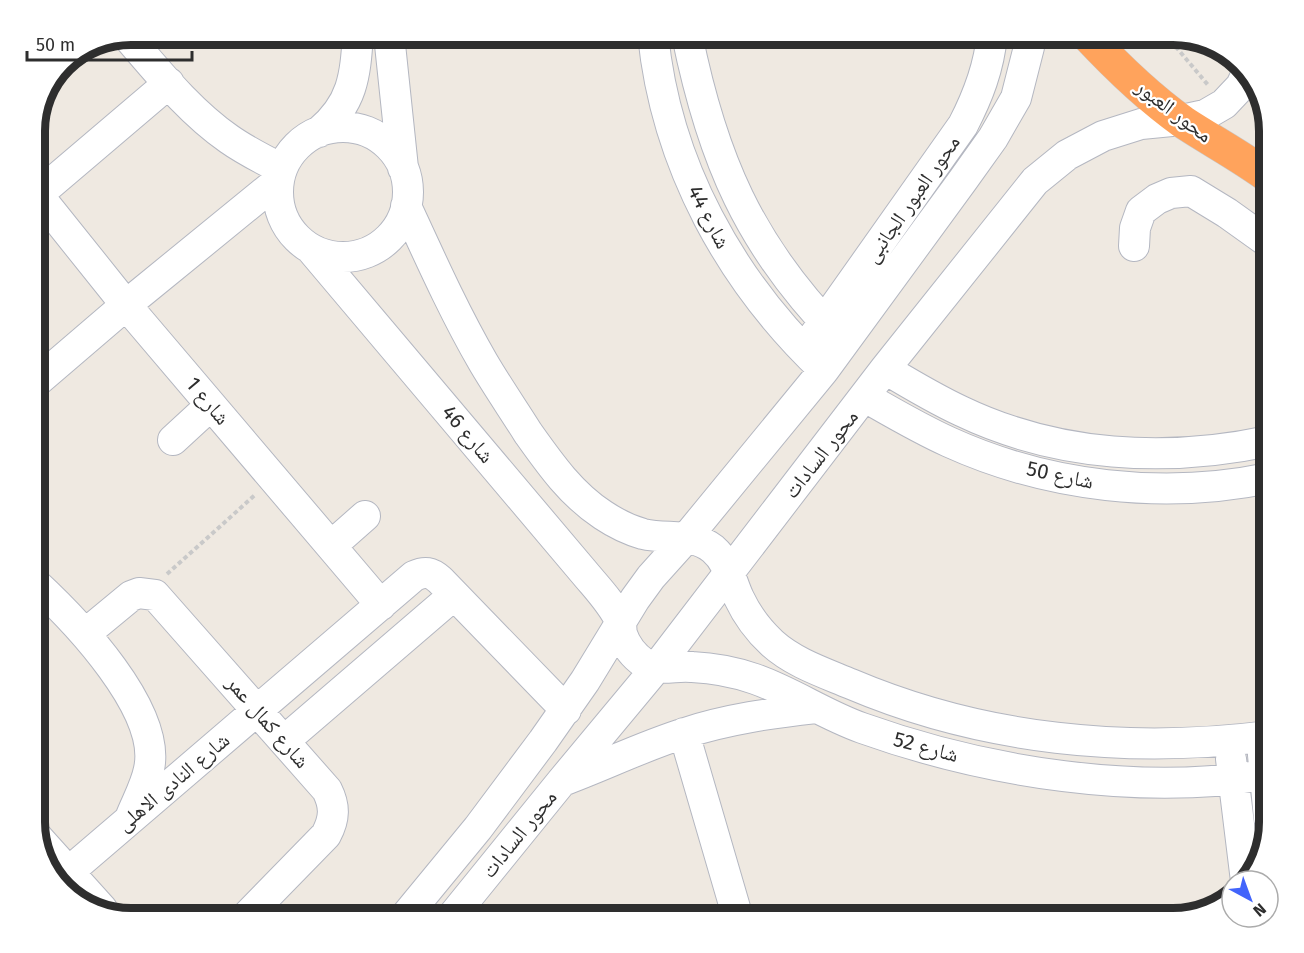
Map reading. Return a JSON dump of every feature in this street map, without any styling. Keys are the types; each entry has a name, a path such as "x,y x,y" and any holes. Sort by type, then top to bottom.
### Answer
{"highway":[{"name":"محور العبور","path":"1097,45 1144,90 1182,120 1259,170"}],"street":[{"path":"138,45 168,83 227,138 280,175"},
{"path":"45,374 280,175 291,153 334,120 352,88 357,45"},
{"path":"280,175 280,210 285,222 296,237 311,249 325,255 355,256 370,251 394,233 406,206 408,193 403,168 390,45"},
{"name":"شارع 44","path":"654,45 657,70 672,133 695,193 724,249 761,302 814,360"},
{"name":"شارع 44","path":"690,45 705,112 719,156 738,198 760,239 786,277 835,332"},
{"name":"محور العبور الجانبى","path":"814,360 835,332 963,125 980,91 991,45"},
{"path":"835,332 993,138 1016,98 1029,45"},
{"name":"محور السادات","path":"459,908 656,668 885,369 1035,181 1067,155 1103,136 1142,124 1205,115 1224,104 1243,82"},
{"path":"45,188 168,83"},
{"path":"319,132 336,128 352,128 368,133 383,141 395,153 403,168"},
{"path":"1134,246 1135,228 1142,211 1157,198 1171,193 1191,192 1227,213 1259,236"},
{"path":"406,206 443,287 483,363 545,458 563,480 581,499 603,516 622,526 643,534 687,537"},
{"name":"شارع 1","path":"45,207 381,605"},
{"name":"شارع 46","path":"311,249 588,577 620,622"},
{"name":"محور السادات","path":"413,908 478,828 566,710 620,622 651,577 687,537 814,360"},
{"name":"شارع 50","path":"885,369 963,412 1006,429 1052,442 1098,450 1144,454 1192,453 1259,443"},
{"name":"شارع 50","path":"865,397 950,442 998,461 1047,475 1097,484 1148,488 1199,487 1259,479"},
{"path":"173,440 211,405"},
{"path":"331,546 365,516"},
{"name":"شارع 52","path":"687,537 713,549 722,559 730,571 753,622 773,644 794,658 866,691 911,706 1003,730 1050,738 1145,744 1229,741 1259,737"},
{"name":"شارع النادى الاهلى","path":"64,875 414,576 428,572 454,595"},
{"path":"45,593 85,634 140,712 148,739 150,768 131,818"},
{"path":"85,634 131,596 147,593"},
{"name":"شارع كمال عمر","path":"147,593 155,595 161,601 327,790 332,800 334,813 332,824 326,835 255,908"},
{"path":"284,741 454,595 566,710"},
{"path":"620,622 622,634 634,656 656,668"},
{"name":"شارع 52","path":"656,668 689,666 723,670 755,679 860,728 906,743 1001,766 1049,774 1147,782 1259,775"},
{"path":"562,781 684,733 728,721 816,708"},
{"path":"684,733 735,908"},
{"path":"1229,741 1245,868"},
{"path":"68,880 81,891"}],"path":[{"path":"1175,45 1224,104"},
{"path":"147,593 274,479"}]}
